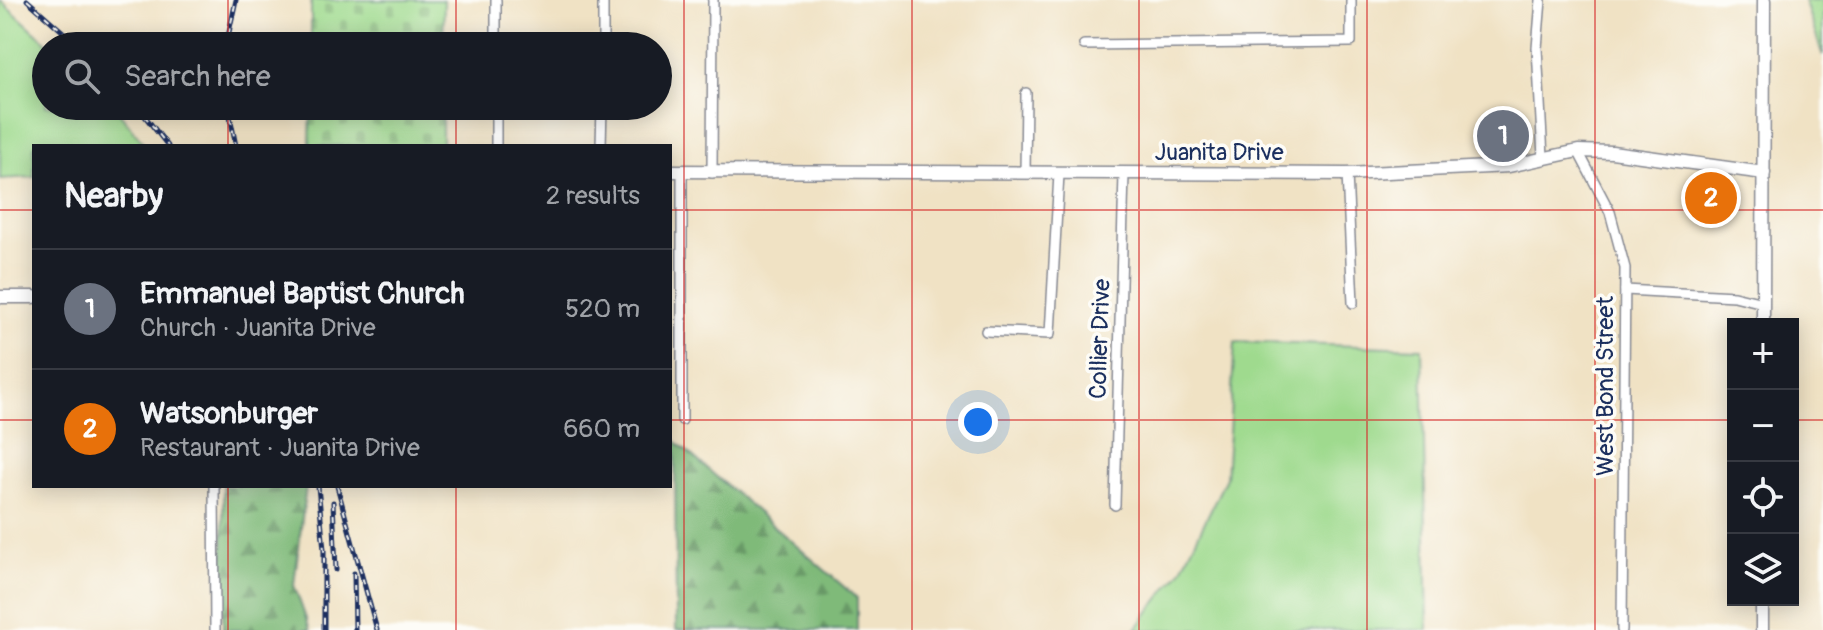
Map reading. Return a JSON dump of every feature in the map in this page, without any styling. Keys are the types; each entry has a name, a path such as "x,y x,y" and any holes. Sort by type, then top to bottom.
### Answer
{"street":[{"path":"496,0 496,32"},
{"path":"603,0 603,32"},
{"path":"712,173 713,0"},
{"path":"1084,45 1351,42 1351,0"},
{"path":"1541,0 1537,48 1543,157"},
{"path":"1763,318 1764,0"},
{"path":"1025,173 1026,93"},
{"path":"496,120 496,144"},
{"path":"601,144 602,120"},
{"name":"Juanita Drive","path":"676,171 1347,174 1509,166 1578,151 1612,152 1764,173"},
{"name":"West Bond Street","path":"1578,151 1610,212 1625,268 1622,630"},
{"path":"676,171 682,420"},
{"path":"986,331 1050,334 1059,174"},
{"name":"Collier Drive","path":"1115,505 1124,174"},
{"path":"1347,174 1353,303"},
{"path":"1625,290 1734,296 1763,303"},
{"path":"0,297 32,297"},
{"path":"214,488 215,630"},
{"path":"1762,606 1762,630"}],"green space":[{"path":"0,0 35,32 32,32 32,120 125,120 144,144 32,144 32,177 0,179"},
{"path":"311,0 444,0 443,32 311,32"},
{"path":"1804,0 1823,0 1823,56"},
{"path":"311,120 442,120 442,144 310,144"},
{"path":"1235,342 1422,348 1428,630 1135,630 1182,569 1226,478"},
{"path":"675,441 857,598 857,630 676,630"},
{"path":"223,488 306,488 294,585 310,630 223,630"}],"railway":[{"path":"27,0 63,32"},
{"path":"229,32 236,0"},
{"path":"148,120 166,144"},
{"path":"231,120 236,144"},
{"path":"318,488 324,550 324,630"},
{"path":"338,488 377,630"},
{"path":"333,502 336,570"},
{"path":"354,573 355,630"}],"place":[{"name":"Emmanuel Baptist Church","path":"1503,136"},
{"name":"Watsonburger","path":"1711,198"}]}
